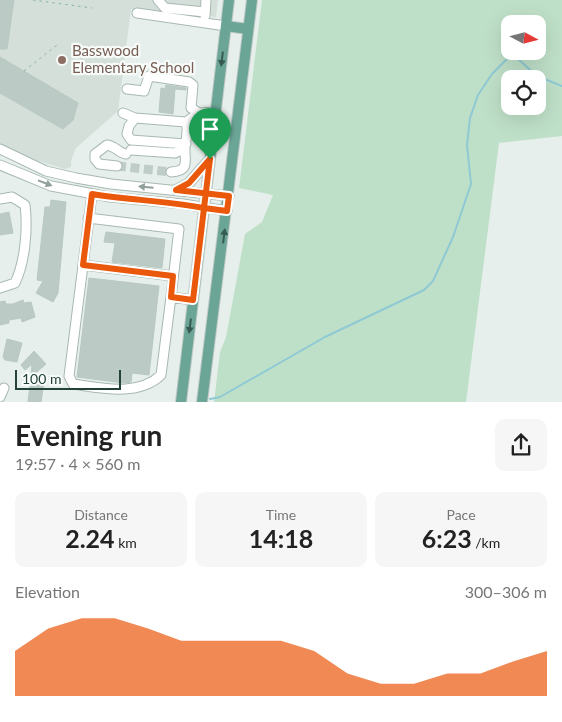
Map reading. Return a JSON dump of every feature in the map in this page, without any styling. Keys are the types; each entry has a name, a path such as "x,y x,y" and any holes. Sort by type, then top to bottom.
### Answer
{"main road":[{"path":"181,402 229,0"},
{"path":"202,402 252,0"},
{"path":"226,26 248,28"},
{"path":"176,190 189,183 210,159"}],"street":[{"path":"158,0 165,8 205,17 226,26"},
{"path":"205,17 206,0"},
{"path":"137,13 205,17"},
{"path":"127,89 144,91 149,76 189,82 193,86 191,108 199,113"},
{"path":"123,113 135,118 186,122 199,113 216,112"},
{"path":"135,118 129,126 127,134 131,140 185,146"},
{"path":"171,172 179,172 184,168 186,162 185,146 188,128 186,122"},
{"path":"117,166 99,164 94,159 95,154 107,145 129,150 175,153 185,146"},
{"path":"0,149 46,171 111,184 229,196"},
{"path":"0,164 51,186 92,194 227,211"},
{"path":"88,218 179,229 161,375 155,381 123,390 73,384 69,376 88,218 92,194"},
{"path":"0,199 12,197 25,205 26,215 21,271 15,283 0,288"},
{"path":"83,265 173,276"},
{"path":"171,297 193,300"},
{"path":"0,397 4,388"}],"path":[{"path":"33,0 92,8"},
{"path":"24,72 56,45"}],"shaded area":[{"name":"Basswood Elementary School","path":"0,0 218,0 216,17 131,9 118,111 76,148 71,161 71,167 65,169 35,160 0,144"}],"green space":[{"path":"262,0 562,0 562,136 499,143 466,402 214,402 220,352 226,337 245,234 262,222 273,195 239,188"}],"building":[{"path":"0,0 14,0 7,49 0,49"},
{"path":"0,57 78,103 73,120 63,129 0,93"},
{"path":"166,85 186,88 186,90 175,89 173,114 159,112 161,88 165,89"},
{"path":"51,200 66,202 58,293 53,302 36,293 43,281 37,280 45,207 50,207"},
{"path":"9,212 13,233 0,235 0,214"},
{"path":"106,232 165,239 162,268 112,262 115,243 104,242"},
{"path":"89,278 159,286 149,375 132,373 131,382 124,383 77,377"},
{"path":"23,300 24,303 31,302 35,317 22,322 21,318 9,320 9,323 0,325 0,302 5,301 6,304 13,304"},
{"path":"7,339 22,343 17,362 5,360 3,357"},
{"path":"34,351 46,364 31,377 32,364 25,370 21,365"},
{"path":"32,380 44,382 41,402 28,402 30,385 28,383"}],"waterway":[{"path":"210,399 220,397 325,337 424,290 433,281 453,237 471,184 467,145 470,118 478,95 492,74 507,59 517,58 537,76 562,86"}],"tunnel":[{"path":"117,166 171,172"}],"place":[{"name":"Basswood Elementary School","path":"62,60"}],"route":[{"path":"210,159 189,183 176,190 206,193 229,196 227,211 204,208 193,300 171,297 173,276 83,265 92,194 204,208 206,193 210,159"}]}
